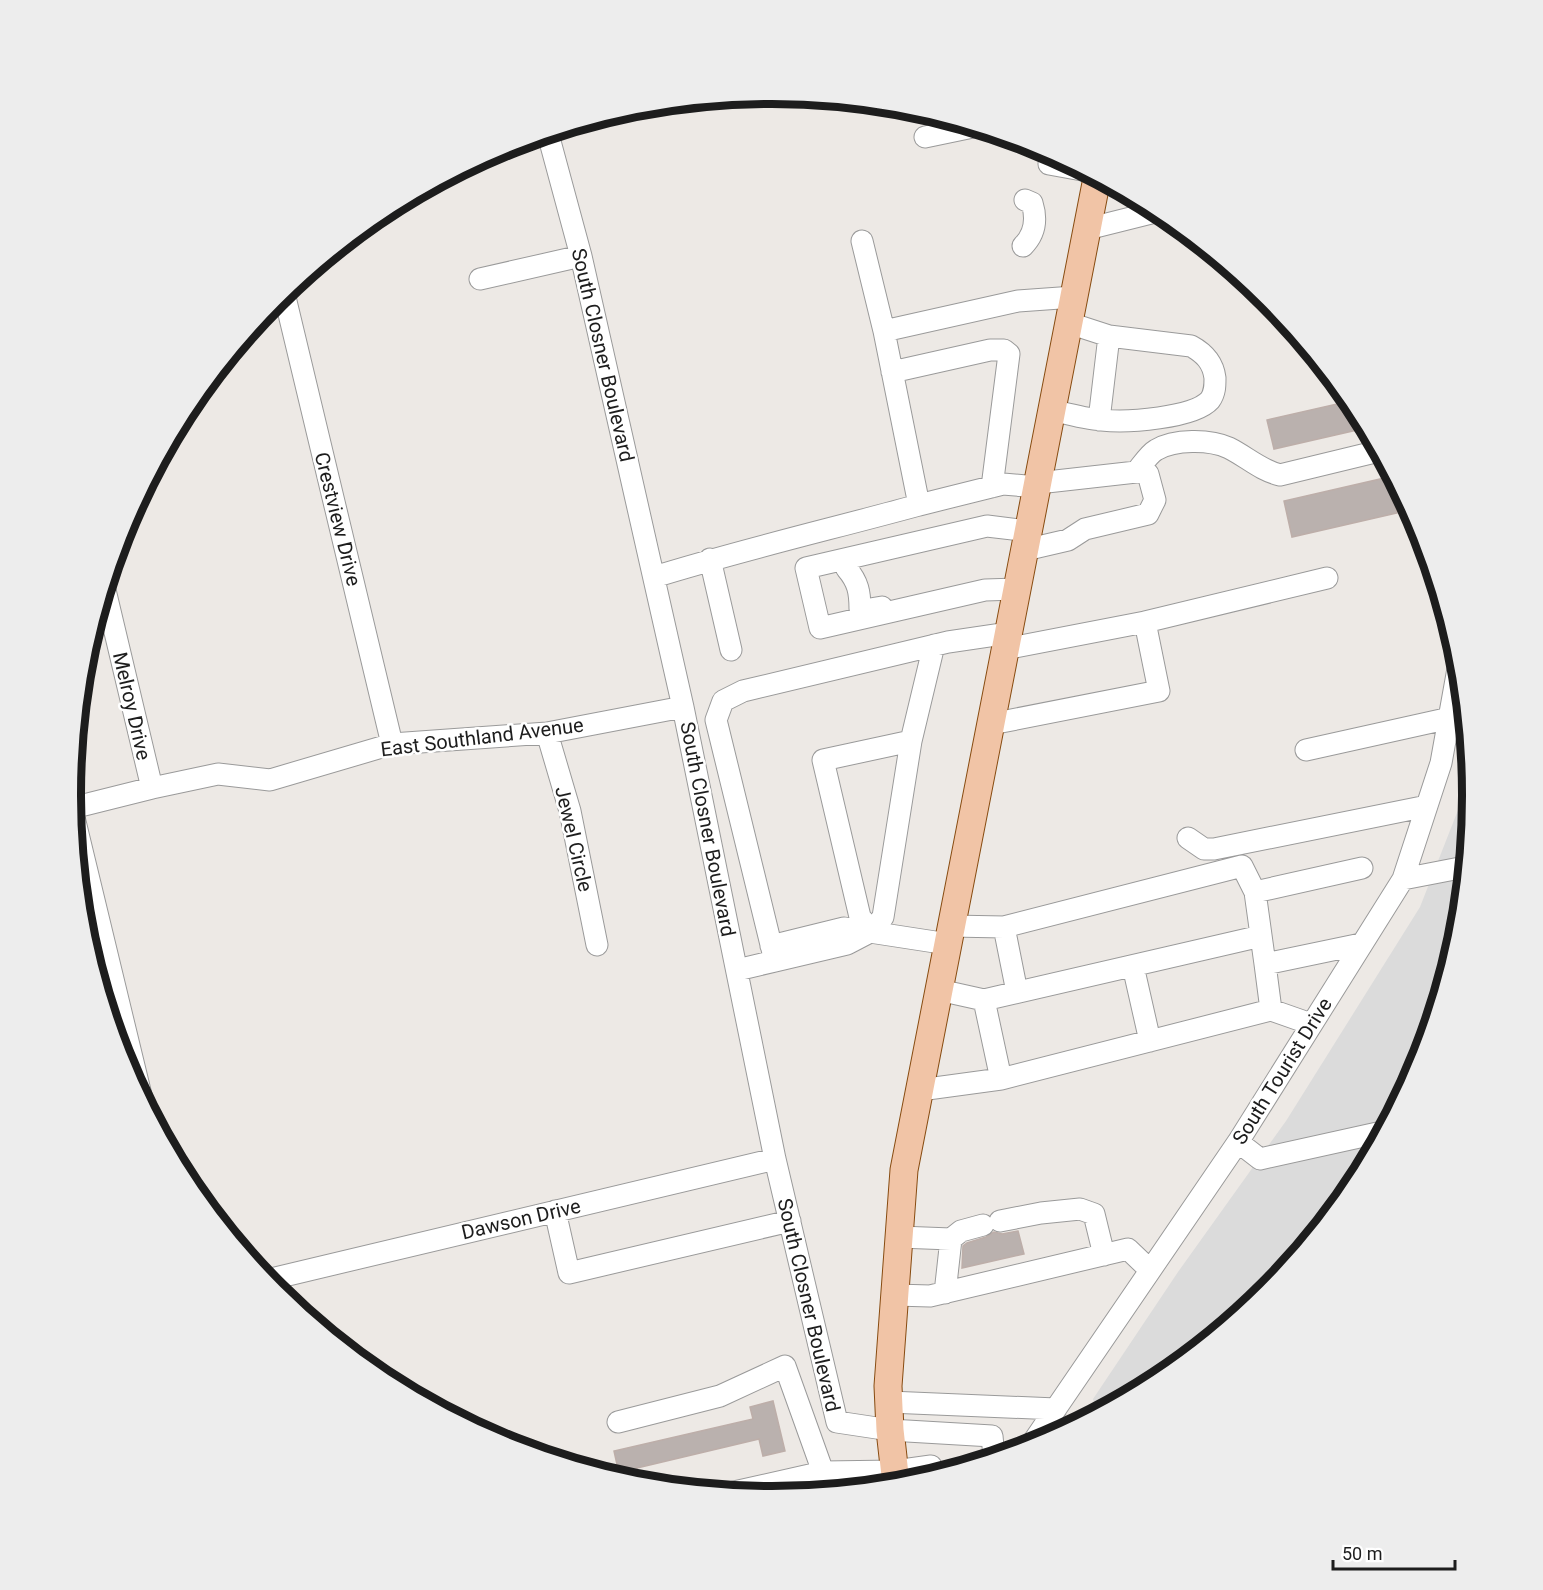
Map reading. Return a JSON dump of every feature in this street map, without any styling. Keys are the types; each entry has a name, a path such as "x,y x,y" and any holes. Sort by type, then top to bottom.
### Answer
{"main road":[{"path":"895,1474 888,1386 904,1170 1095,186"}],"street":[{"path":"925,137 957,130"},
{"name":"South Closner Boulevard","path":"550,141 581,256 654,577 683,707 775,1159 837,1422 890,1430"},
{"path":"1023,246 1031,238 1035,214 1032,203 1025,200"},
{"path":"1087,229 1145,215"},
{"path":"862,241 884,331 919,505"},
{"path":"480,279 581,256"},
{"path":"884,331 1018,301 1074,297"},
{"name":"Crestview Drive","path":"287,304 392,744"},
{"path":"1052,410 1099,420 1138,421 1201,408 1214,392 1214,372 1202,352 1191,346 1109,336 1069,323"},
{"path":"1099,420 1109,336"},
{"path":"892,372 990,350 1004,350 1009,354 992,487"},
{"path":"1137,471 1155,450 1191,442 1216,443 1229,448 1265,471 1280,475 1371,454"},
{"path":"654,577 710,559 1004,484 1037,485 1145,471 1148,474 1155,500 1148,514 1085,529 1068,540 1026,541 987,526 850,563 806,568"},
{"path":"800,537 820,628 985,590 1017,589"},
{"path":"710,559 731,650"},
{"path":"850,563 860,592 860,609 870,609 934,594 957,596"},
{"path":"773,953 716,720 723,701 743,691 934,645 1007,641 1145,622 1327,578"},
{"name":"Melroy Drive","path":"108,605 152,788"},
{"path":"991,723 1159,691 1145,622"},
{"path":"872,931 883,917 911,741 934,645"},
{"name":"East Southland Avenue","path":"81,806 218,774 270,780 392,744 547,733 683,707"},
{"path":"1306,750 1455,711"},
{"name":"South Tourist Drive","path":"1040,1431 1238,1142 1403,879 1441,763 1455,711"},
{"name":"Jewel Circle","path":"547,733 570,811 597,945"},
{"path":"872,931 860,917 823,760 911,741"},
{"path":"1188,838 1204,849 1214,849 1427,806"},
{"path":"84,858 130,1047"},
{"path":"737,970 773,953 844,928 950,935 1004,927 1242,866 1255,892 1271,1010"},
{"path":"1255,892 1362,868"},
{"path":"1403,879 1458,869"},
{"path":"1004,927 1017,992"},
{"path":"939,990 984,1000 1261,936"},
{"path":"1265,964 1361,944"},
{"path":"1133,966 1150,1041"},
{"path":"984,1000 1001,1079"},
{"path":"920,1090 1001,1079 1271,1010 1311,1024"},
{"path":"1238,1142 1260,1159 1372,1134"},
{"name":"Dawson Drive","path":"278,1277 775,1159"},
{"path":"899,1237 951,1239 961,1231 992,1223 1041,1213 1080,1209 1094,1214 1104,1255"},
{"path":"555,1211 569,1273 790,1221"},
{"path":"945,1293 951,1239"},
{"path":"895,1295 930,1296 1128,1249 1150,1270"},
{"path":"618,1422 720,1396 785,1366 823,1472"},
{"path":"889,1402 1056,1409"},
{"path":"890,1430 993,1436 994,1449"},
{"path":"931,1432 931,1466"},
{"path":"763,1486 823,1472 883,1476"}],"shaded area":[{"path":"1462,800 1461,840 1449,930 1425,1017 1391,1100 1346,1179 1291,1250 1227,1314 1155,1369 1094,1405 1093,1399 1178,1272 1286,1121 1420,907"}],"building":[{"path":"1340,403 1357,430 1274,449 1267,420"},
{"path":"1384,478 1393,494 1397,513 1292,537 1284,501"},
{"path":"1018,1231 1024,1254 962,1268 963,1246 967,1243 994,1232 1002,1234"},
{"path":"773,1401 785,1451 763,1456 759,1439 637,1468 638,1472 618,1468 614,1451 753,1419 750,1407"}]}
